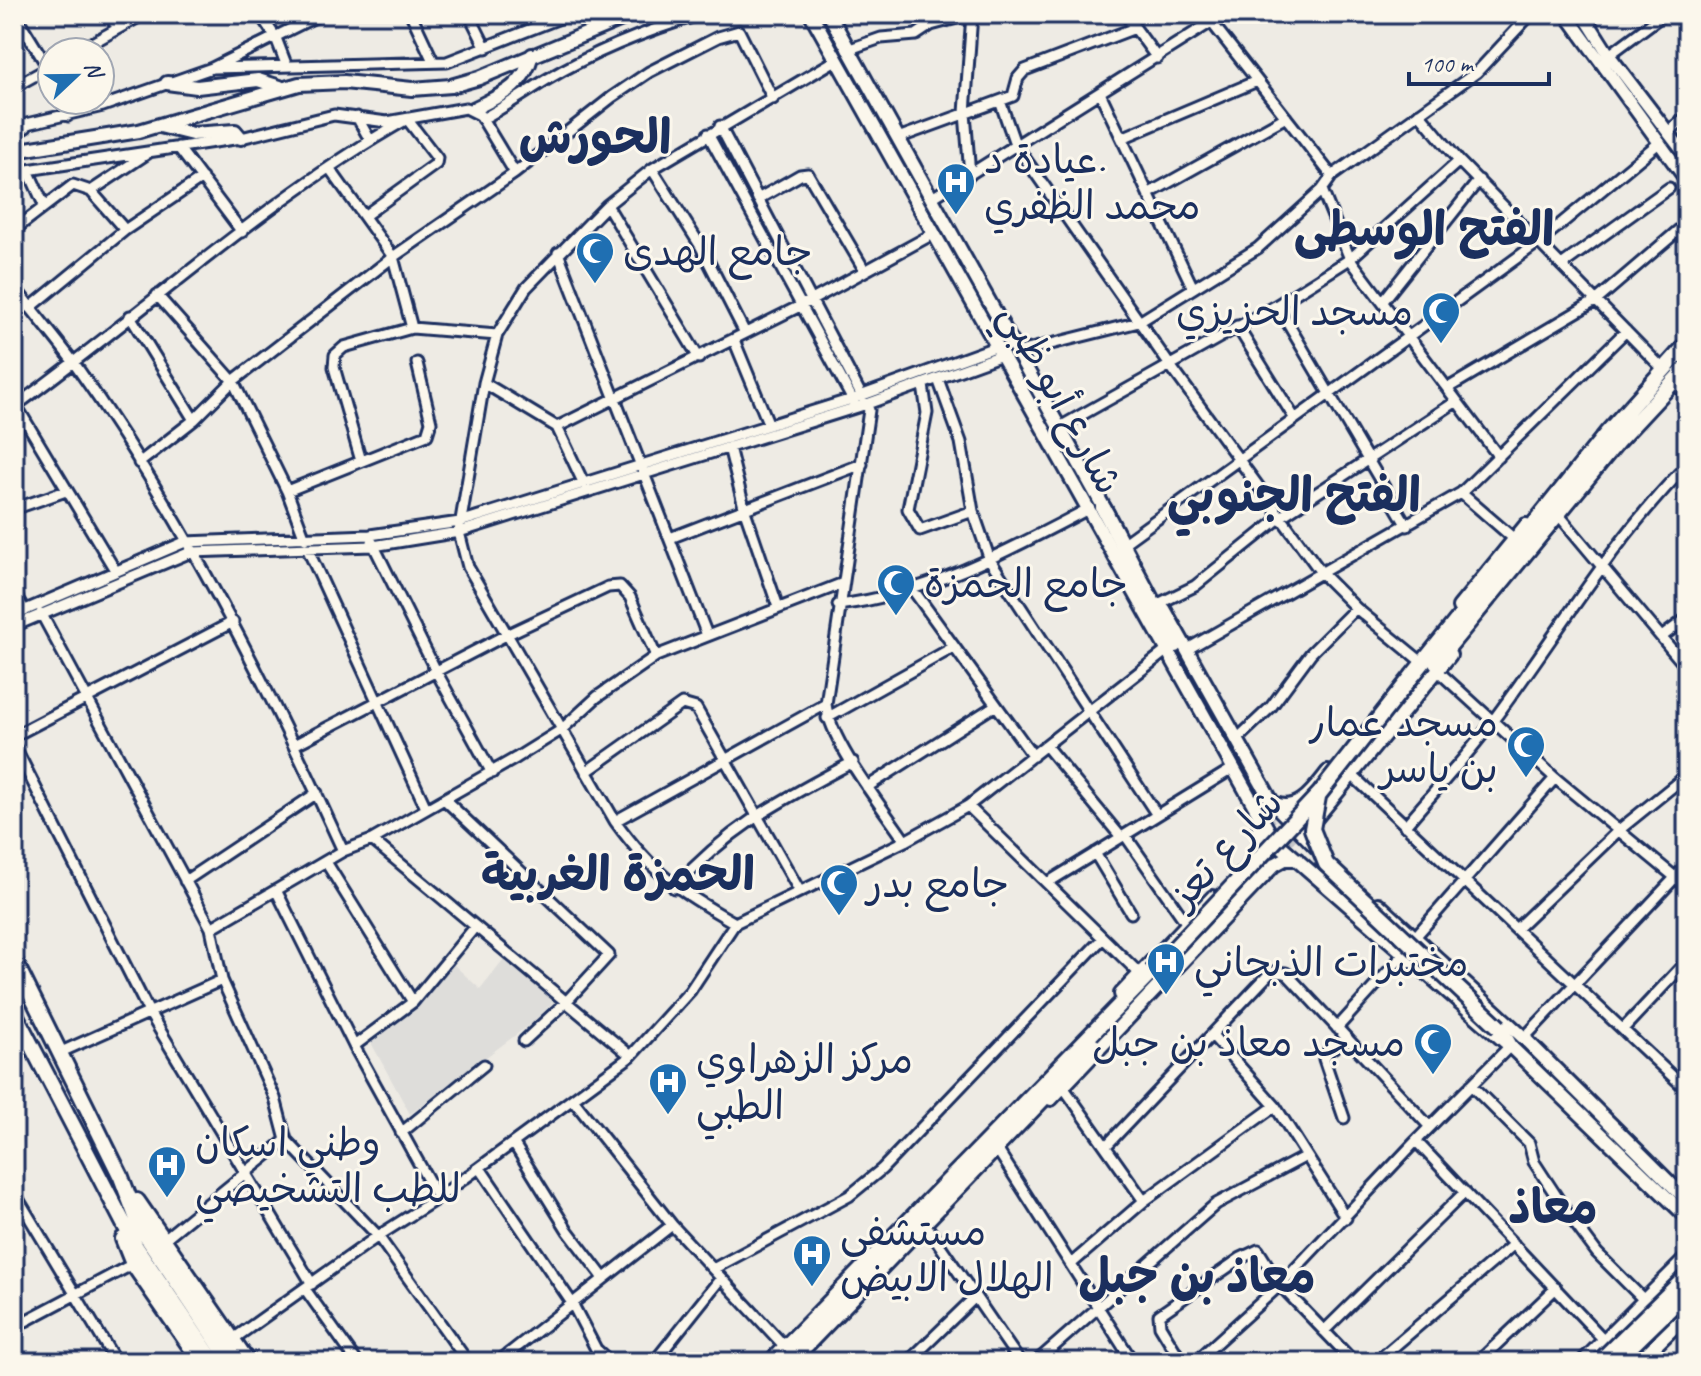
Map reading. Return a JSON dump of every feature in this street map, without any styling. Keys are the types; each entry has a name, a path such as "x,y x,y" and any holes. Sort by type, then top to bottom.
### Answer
{"main road":[{"path":"14,151 160,126 280,87 321,81 398,89 438,88 479,78 634,14"},
{"name":"شارع أبو ظبي","path":"811,14 1000,351 1095,508 1128,540 1160,603 1176,649 1236,774 1273,839 1350,903 1666,1190"},
{"name":"شارع أبو ظبي","path":"829,14 1060,427 1095,508"},
{"path":"836,60 847,50"},
{"path":"477,114 516,86 525,76 532,55"},
{"path":"167,83 205,87 258,80 280,87"},
{"path":"160,126 192,134 235,131 241,138"},
{"name":"شارع تعز","path":"1417,678 1663,369 1687,344"},
{"name":"شارع تعز","path":"790,1356 1024,1113 1150,975 1504,580 1553,509 1687,367"},
{"path":"1095,508 1176,649"},
{"path":"1272,802 1286,808 1320,787 1513,538 1553,509"},
{"path":"1150,975 1187,924 1259,849 1273,839 1302,835 1438,671 1504,580"},
{"name":"شارع أبو ظبي","path":"1176,649 1236,740 1272,802 1302,835 1415,937"},
{"path":"1236,774 1250,781 1253,770"},
{"path":"1320,787 1323,797 1337,795"},
{"path":"1320,787 1312,829 1326,864 1499,1027 1510,1046"},
{"path":"1321,813 1318,834 1325,856"},
{"path":"1259,849 1260,819 1281,831 1302,835"},
{"path":"1024,1113 1064,1088 1274,865 1285,859 1297,859"},
{"path":"1221,888 1232,885 1238,889 1237,903"},
{"path":"1350,903 1347,891 1355,887 1361,889"},
{"path":"1415,937 1524,1038 1666,1190 1687,1217"},
{"path":"14,960 121,1177 140,1227 231,1362"},
{"path":"14,1012 102,1187 203,1362"},
{"name":"شارع تعز","path":"771,1362 790,1356 924,1222 994,1144"},
{"path":"121,1177 248,1362"},
{"path":"102,1187 133,1264 203,1362"},
{"path":"1666,1190 1686,1197"},
{"path":"1584,1362 1687,1260"},
{"path":"1599,1362 1687,1276"},
{"path":"1637,1362 1685,1318 1660,1287"},
{"path":"1615,1362 1687,1292"}],"street":[{"path":"15,14 36,46"},
{"path":"108,14 118,28"},
{"path":"104,36 144,14"},
{"path":"260,14 276,38 286,64"},
{"path":"116,100 212,68 321,14"},
{"path":"411,14 433,61"},
{"path":"469,14 486,48"},
{"path":"212,68 459,60 570,14"},
{"path":"14,172 241,138 328,116 381,122 477,114 609,48 652,29 702,14"},
{"path":"847,50 881,38 916,35 931,25 972,14 965,113 970,175"},
{"path":"1125,14 1157,58"},
{"path":"932,198 1157,58 1208,18 1224,14"},
{"path":"1019,352 1139,322 1258,248 1322,190 1332,176 1477,72 1531,14"},
{"path":"1566,14 1687,181"},
{"path":"1609,55 1664,14"},
{"path":"1679,14 1687,24"},
{"path":"1579,32 1589,16"},
{"path":"1589,16 1609,55 1687,157"},
{"path":"1208,18 1332,176"},
{"path":"898,138 1000,101 1017,92 1018,78 1025,70 1135,28"},
{"path":"139,463 194,420 233,381 393,257 515,173 649,72 718,37 739,31 773,99"},
{"path":"735,923 674,888 638,854 615,821 468,567 460,527 484,383 497,335 526,288 607,205 652,169 836,60"},
{"path":"14,87 36,76"},
{"path":"1122,138 1257,81"},
{"path":"1100,93 1193,288"},
{"path":"1000,101 1015,144 1169,364 1323,575 1356,608 1418,659"},
{"path":"1419,113 1459,161 1663,369"},
{"path":"477,114 515,173"},
{"path":"18,128 68,116"},
{"path":"1668,132 1687,116"},
{"path":"357,117 370,140"},
{"path":"1148,194 1286,117"},
{"path":"115,570 15,406 242,232 370,140 407,119"},
{"path":"364,216 436,164 437,158 407,119"},
{"path":"720,126 807,303"},
{"path":"708,134 807,303 869,422 838,605 827,718 867,787 905,841"},
{"path":"1128,540 1540,241 1660,142"},
{"path":"178,147 242,232"},
{"path":"91,191 152,151"},
{"path":"1060,427 1277,305 1350,259 1459,161"},
{"path":"330,169 393,257 412,328"},
{"path":"652,169 700,245 745,333"},
{"path":"28,170 44,205"},
{"path":"758,199 800,175 808,174 865,271"},
{"path":"30,308 125,230 202,178"},
{"path":"1384,300 1479,180"},
{"path":"14,230 73,185 91,191 125,230"},
{"path":"1563,264 1669,188"},
{"path":"1322,190 1350,259 1384,300 1499,457"},
{"path":"607,205 699,358"},
{"path":"1448,388 1597,300 1687,223"},
{"path":"557,427 807,303 933,234"},
{"path":"558,253 707,635"},
{"path":"14,286 73,362 139,463 233,622 296,744 343,851"},
{"path":"157,295 233,381 287,491 306,544 426,808"},
{"path":"1277,305 1407,526"},
{"path":"130,316 194,420"},
{"path":"1237,326 1295,419"},
{"path":"361,461 334,367 335,355 344,347 412,328 497,335"},
{"path":"232,1340 514,1144 631,1056 690,991 735,923 905,841 968,806 1176,649 1323,575 1461,493 1626,331"},
{"path":"734,340 769,425"},
{"path":"14,615 185,542 373,546 460,527 644,469 769,425 923,385 1000,351"},
{"path":"14,626 191,552 306,544 460,527 584,484 729,447 1000,351"},
{"path":"287,491 427,435 431,430 417,363"},
{"path":"938,379 961,442 973,511 990,560 1157,815"},
{"path":"1675,380 1687,398"},
{"path":"484,383 557,427 584,484"},
{"path":"923,385 927,413 908,509 920,530 973,511"},
{"path":"1160,603 1195,586 1282,516 1457,401"},
{"path":"729,447 745,511 778,607"},
{"path":"670,538 862,464"},
{"path":"1405,826 1494,720 1601,564 1650,503 1687,465"},
{"path":"14,509 66,491"},
{"path":"1461,493 1513,538"},
{"path":"838,605 911,587 990,560 1095,508"},
{"path":"1553,509 1687,668"},
{"path":"370,535 437,673 492,773"},
{"path":"211,928 343,851 372,840 492,773 561,730 597,697 656,656 841,584"},
{"path":"296,744 506,635 608,587 620,586 630,597 656,656"},
{"path":"911,587 1033,756"},
{"path":"14,593 25,611"},
{"path":"1236,740 1271,707 1311,653 1356,608"},
{"path":"41,613 211,928 222,980 275,1098 286,1140 378,1236 468,1362"},
{"path":"1663,636 1687,618"},
{"path":"14,736 233,622"},
{"path":"827,718 954,647"},
{"path":"1438,671 1555,778 1687,887"},
{"path":"586,772 682,704 696,708 724,763 799,890"},
{"path":"615,821 826,704"},
{"path":"867,787 996,705"},
{"path":"14,745 149,1012 308,1286 357,1362"},
{"path":"1046,746 1123,836 1187,924"},
{"path":"674,888 709,849 755,815 853,762"},
{"path":"1047,883 1157,815 1236,774"},
{"path":"1517,928 1619,830 1687,775"},
{"path":"1353,776 1687,1090"},
{"path":"1415,937 1555,778"},
{"path":"185,881 317,793"},
{"path":"444,799 609,955 566,1002 524,1041"},
{"path":"968,806 1103,938 1150,975"},
{"path":"372,840 631,1056"},
{"path":"1095,853 1131,913"},
{"path":"326,862 413,1002"},
{"path":"1524,1038 1687,865"},
{"path":"276,890 354,1046 438,1198"},
{"path":"354,1046 413,1002 475,927"},
{"path":"713,1269 849,1196 882,1169 1103,938"},
{"path":"1337,1028 1405,953"},
{"path":"1624,1028 1687,961"},
{"path":"1107,1145 1271,972 1278,970 1286,973 1430,1127"},
{"path":"61,1052 222,980"},
{"path":"1212,1035 1275,1106 1346,1218"},
{"path":"1344,1118 1324,1059 1329,1050 1348,1039"},
{"path":"1195,1362 1280,1285 1510,1046"},
{"path":"401,1133 484,1065"},
{"path":"1678,1081 1687,1072"},
{"path":"1471,1085 1529,1143 1534,1162 1568,1214 1597,1253 1645,1301"},
{"path":"1064,1088 1144,1201"},
{"path":"574,1101 672,1225 790,1356"},
{"path":"1071,1264 1144,1201 1275,1106"},
{"path":"163,1240 286,1140"},
{"path":"1416,1141 1605,1341"},
{"path":"514,1144 568,1231 603,1277"},
{"path":"994,1144 1133,1362"},
{"path":"1036,1362 1216,1204 1306,1156"},
{"path":"480,1168 572,1303 596,1349 610,1362"},
{"path":"14,1192 116,1362"},
{"path":"1324,1331 1465,1192"},
{"path":"924,1222 1020,1362"},
{"path":"498,1362 672,1225"},
{"path":"1376,1362 1514,1244"},
{"path":"1182,1362 1160,1326 1159,1315 1253,1251 1261,1254 1280,1285 1354,1362"},
{"path":"14,1327 133,1264"},
{"path":"654,1362 721,1278"},
{"path":"1478,1362 1556,1288"},
{"path":"908,1362 974,1298"}],"shaded area":[{"path":"507,955 558,997 533,1022 410,1114 369,1039 421,1004 453,964 480,989"}],"tunnel":[{"path":"1175,645 1272,829"},
{"path":"1369,744 1421,681"},
{"path":"1157,978 1318,806"}],"place":[{"name":"عيادة د. محمد الظفري","path":"956,216"},
{"name":"جامع الهدى","path":"595,285"},
{"name":"مسجد الحزيزي","path":"1441,345"},
{"name":"جامع الحمزة","path":"896,617"},
{"name":"مسجد عمار بن ياسر","path":"1526,779"},
{"name":"جامع بدر","path":"839,917"},
{"name":"مختبرات الذبحاني","path":"1166,996"},
{"name":"مسجد معاذ بن جبل","path":"1433,1076"},
{"name":"مركز الزهراوي الطبي","path":"668,1116"},
{"name":"وطني اسكان للطب التشخيصي","path":"167,1199"},
{"name":"مستشفى الهلال الابيض","path":"812,1288"}],"district":[{"name":"الحورش","path":"595,136"},
{"name":"الفتح الوسطى","path":"1424,228"},
{"name":"الفتح الجنوبي","path":"1294,494"},
{"name":"الحمزة الغربية","path":"618,873"},
{"name":"معاذ","path":"1553,1206"},
{"name":"معاذ بن جبل","path":"1197,1275"}]}
